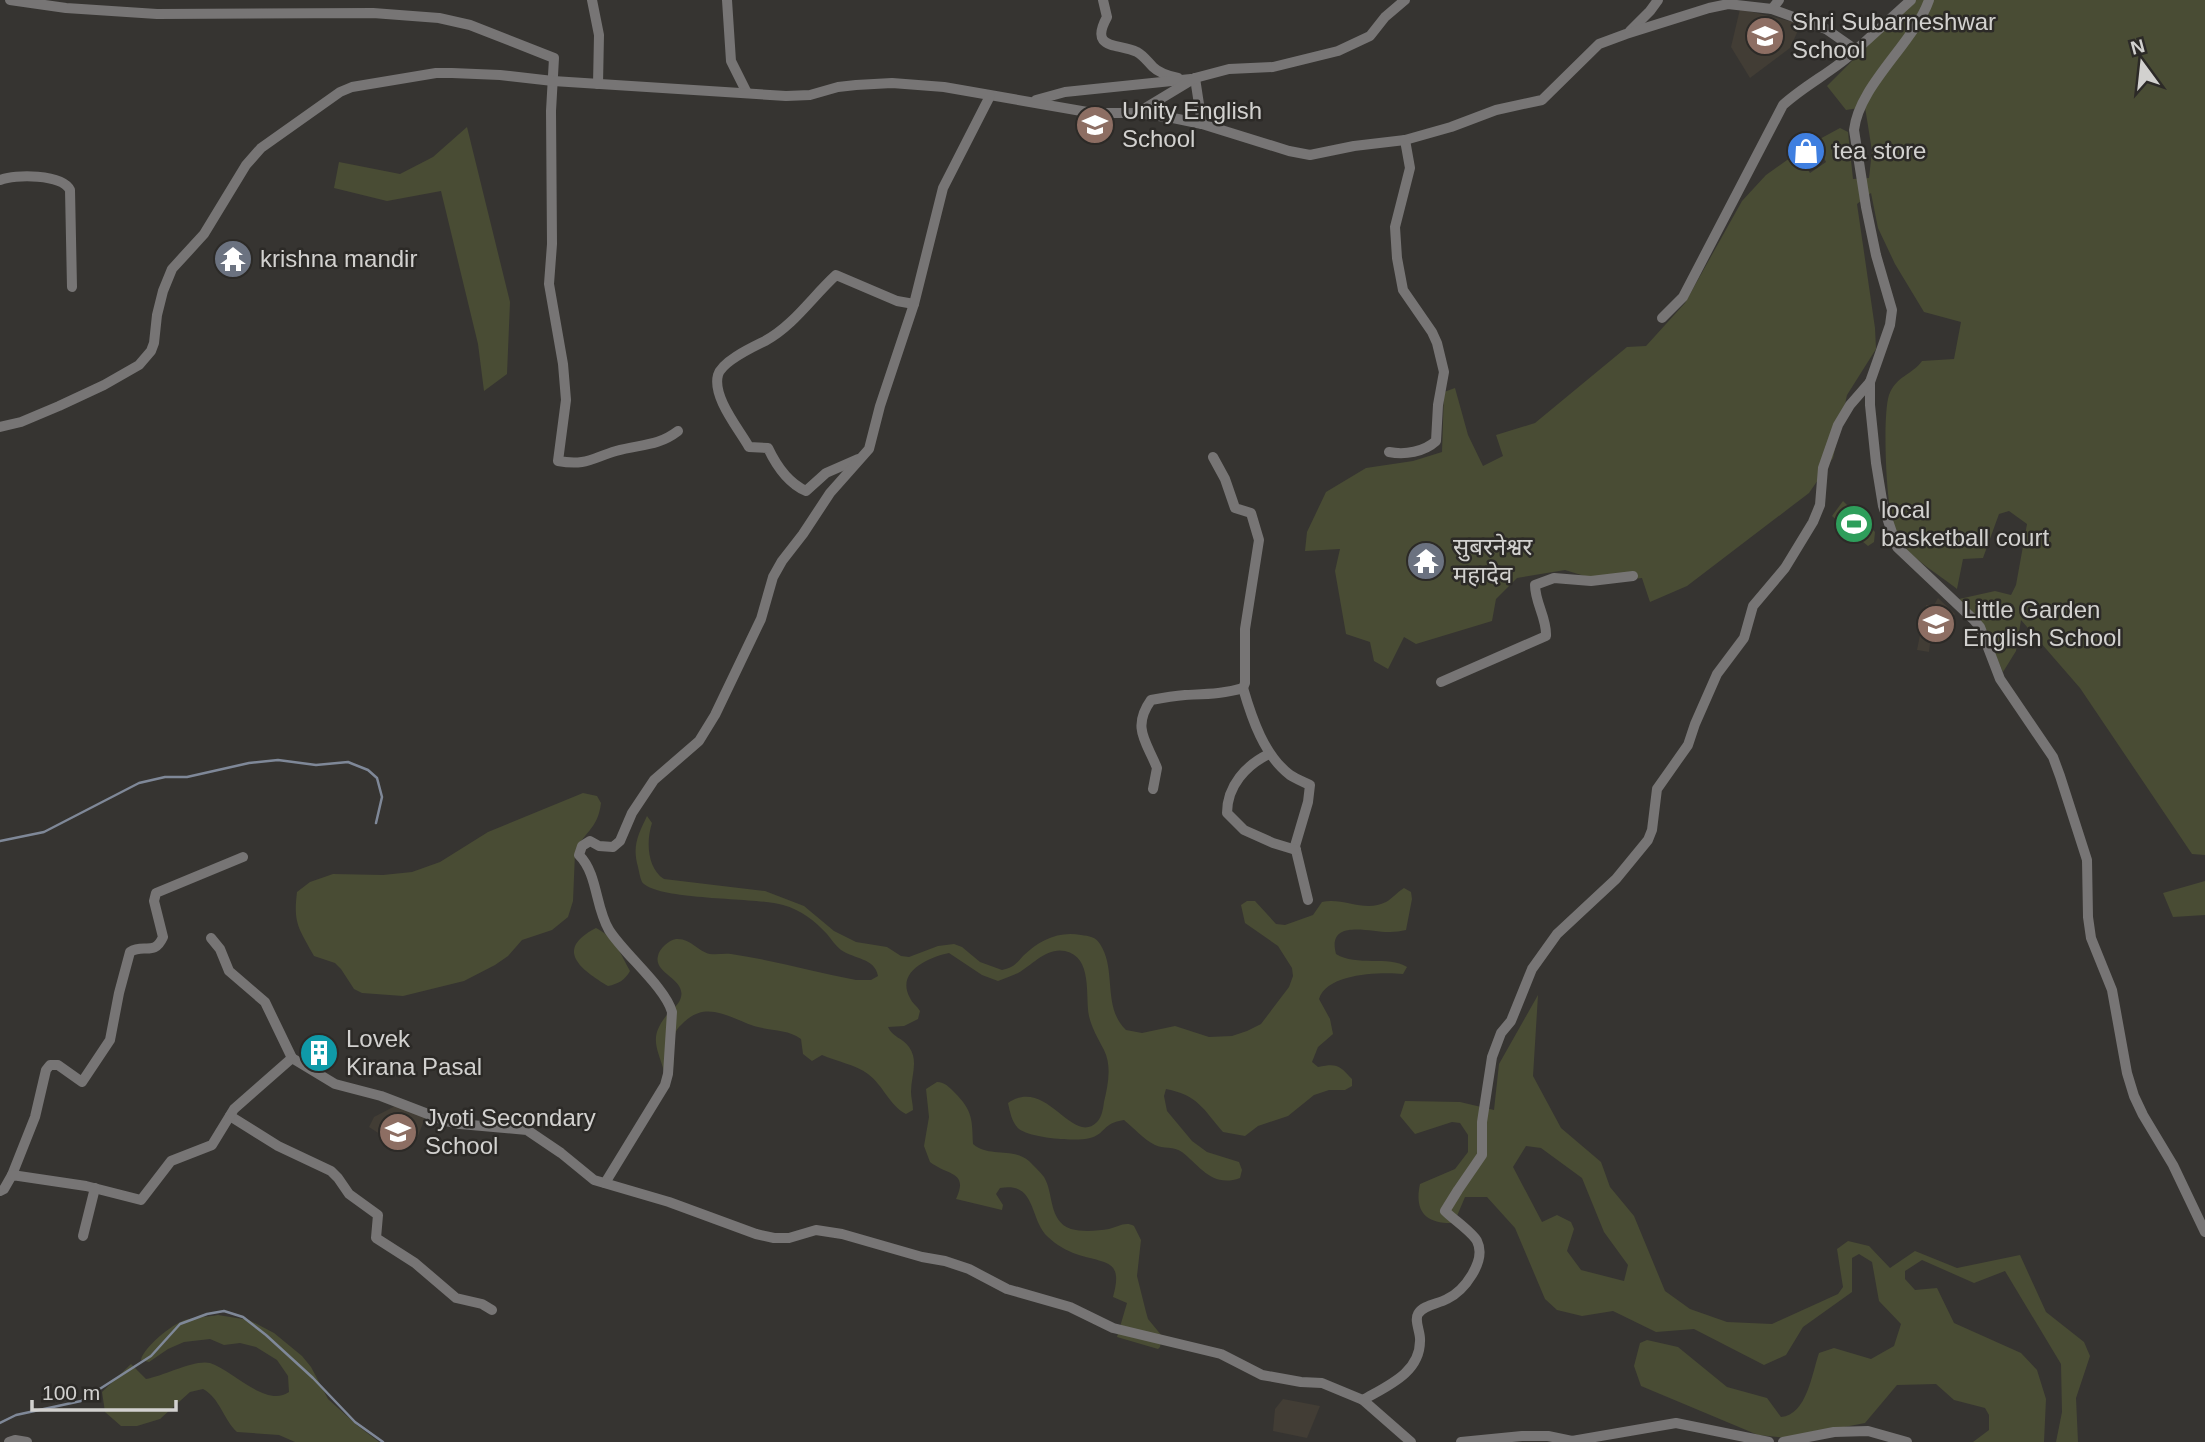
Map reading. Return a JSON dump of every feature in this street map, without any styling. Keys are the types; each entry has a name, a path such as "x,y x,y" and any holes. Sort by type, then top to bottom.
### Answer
{"street":[{"path":"10,0 66,8 158,14 373,13 439,18 470,24 554,58 551,123 552,244 549,284 563,365 566,400 558,461 587,462 615,451 660,443 678,431"},
{"path":"592,0 599,35 598,84"},
{"path":"727,0 731,61 747,93"},
{"path":"1103,0 1107,18 1101,27 1103,41 1137,52 1156,70 1175,78 1195,78"},
{"path":"1031,101 1065,92 1195,78 1229,69 1273,67 1338,51 1370,36 1385,17 1405,0"},
{"path":"1626,34 1658,0"},
{"path":"1772,9 1779,0"},
{"path":"1662,318 1683,297 1783,105 1794,94 1842,63 1911,0"},
{"path":"1929,0 1920,21 1890,60 1856,117 1854,130 1866,208 1892,310 1890,325 1870,382 1876,463 1883,506 1897,547 1980,627 2000,679 2053,757 2087,860 2091,938 2112,990 2127,1073 2143,1115 2173,1166 2205,1232"},
{"path":"0,427 21,422 59,406 139,365 154,344 157,315 172,269 204,234 246,165 261,148 340,92 352,87 436,74 500,75 553,81 786,96 810,95 838,87 892,83 944,87 1093,113 1137,113 1202,124 1310,155 1405,140 1496,110 1542,100 1600,44 1728,4 1772,9 1826,29 1856,50"},
{"path":"1137,113 1195,78"},
{"path":"1195,78 1202,124"},
{"path":"605,1183 664,1085 668,1074 672,1012 670,1004 611,933 602,918 589,870 579,855 582,846 590,841 599,846 613,847 620,841 632,813 654,779 699,741 715,715 761,620 777,569 830,493 869,449 880,406 914,304 947,180 990,96"},
{"path":"1389,452 1423,450 1436,441 1438,405 1444,380 1437,343 1403,289 1397,258 1395,227 1410,168 1405,140"},
{"path":"0,180 15,176 60,181 68,186 72,287"},
{"path":"862,457 826,473 806,491 797,487 777,465 768,448 749,447 736,429 717,384 720,369 773,336 796,317 836,275 897,301 914,304"},
{"path":"1363,1400 1401,1378 1416,1360 1420,1341 1417,1317 1419,1312 1449,1298 1464,1284 1476,1267 1480,1250 1477,1240 1446,1211 1482,1155 1486,1085 1501,1033 1511,1021 1532,969 1557,934 1616,879 1648,840 1652,830 1657,789 1688,745 1717,674 1744,638 1753,606 1785,568 1813,522 1820,505 1823,468 1838,425 1850,405 1870,382"},
{"path":"1213,457 1225,479 1235,508 1251,513 1259,540 1245,629 1243,688 1269,754 1292,776 1310,785 1308,802 1295,845 1308,900"},
{"path":"1441,682 1546,636 1546,626 1535,585 1554,578 1591,581 1633,576"},
{"path":"1153,789 1157,768 1146,747 1140,722 1143,710 1150,700 1213,694 1243,688"},
{"path":"1269,754 1241,775 1227,797 1227,813 1244,830 1296,850"},
{"path":"0,1191 12,1175 35,1117 46,1070 50,1065 58,1065 82,1082 110,1040 130,952 136,948 152,949 163,937 154,901 156,893 243,857"},
{"path":"211,938 220,948 229,971 265,1002 292,1058 335,1084 381,1096 446,1121 527,1130 594,1180 669,1202 756,1234 789,1238 816,1230 842,1234 945,1261 969,1269 1007,1289 1070,1307 1113,1328 1221,1354 1262,1375 1322,1383 1363,1400 1411,1442"},
{"path":"12,1175 95,1188 141,1200 171,1161 212,1145 234,1109 292,1058"},
{"path":"230,1116 278,1146 331,1171 349,1194 378,1215 376,1238 415,1263 456,1298 482,1304 492,1310"},
{"path":"83,1236 95,1188"},
{"path":"1461,1442 1522,1436 1572,1441 1676,1423 1769,1442"},
{"path":"1783,1442 1834,1432 1868,1431 1907,1442"},
{"path":"9,1442 27,1442"}],"shaded area":[{"name":"Shri Subarneshwar School","path":"1740,9 1801,24 1790,48 1750,78 1731,47"},
{"name":"Unity English School","path":"1084,113 1113,114 1101,143 1078,136"},
{"name":"Little Garden English School","path":"1938,598 1955,614 1948,621 1951,628 1931,636 1929,652 1917,650 1926,605 1934,605"},
{"name":"Jyoti Secondary School","path":"397,1105 426,1115 418,1136 406,1151 369,1127 374,1117"},
{"path":"1283,1399 1320,1406 1307,1438 1273,1431 1275,1409"}],"green space":[{"path":"1913,0 2205,0 2205,855 2192,854 2080,688 2021,620 2016,651 2003,672 1982,625 1959,599 1995,591 2011,595 2016,585 2027,524 2009,511 1999,514 1983,558 1963,559 1957,589 1907,550 1896,535 1890,508 1886,465 1889,395 1896,384 1922,361 1954,359 1961,322 1924,312 1895,264 1878,228 1871,193 1857,204 1876,349 1847,395 1833,458 1809,493 1687,586 1650,602 1642,578 1604,582 1565,570 1517,578 1496,599 1492,621 1416,644 1404,637 1388,669 1374,661 1370,642 1346,634 1335,571 1340,549 1305,551 1307,532 1326,492 1366,468 1413,461 1442,452 1444,392 1455,388 1468,435 1483,466 1503,456 1496,435 1535,423 1627,347 1646,346 1685,303 1742,201 1766,175 1797,153 1810,173 1826,162 1816,141 1840,128 1848,132 1853,179 1869,178 1872,151 1865,107 1846,110 1827,86"},
{"path":"467,127 510,302 507,374 484,391 478,344 441,191 387,201 334,188 339,162 400,174 433,157"},
{"name":"local basketball court","path":"1843,501 1875,532 1874,542 1868,546 1832,516"},
{"path":"583,793 597,796 601,803 597,819 575,853 573,901 568,917 552,930 522,940 508,956 495,965 464,981 403,996 362,993 354,989 335,963 314,956 301,932 296,912 297,892 310,882 333,874 383,875 412,872 440,862 488,832"},
{"path":"647,816 652,823 649,854 654,868 664,879 765,891 804,906 834,931 856,942 887,947 901,956 909,957 938,946 954,944 980,962 1002,970 1014,965 1029,950 1050,938 1065,934 1092,937 1105,954 1114,1011 1126,1030 1142,1033 1175,1026 1209,1037 1232,1036 1261,1024 1289,987 1293,976 1292,968 1278,946 1245,923 1241,905 1247,901 1255,901 1276,924 1285,925 1313,915 1322,902 1378,905 1388,901 1404,888 1411,892 1412,899 1406,930 1344,931 1338,935 1335,942 1336,954 1344,958 1391,962 1407,967 1403,974 1369,974 1343,979 1324,990 1319,999 1330,1019 1333,1034 1318,1047 1312,1062 1318,1067 1334,1065 1344,1071 1352,1079 1352,1086 1345,1090 1329,1090 1314,1095 1288,1116 1258,1126 1245,1136 1223,1132 1193,1099 1166,1089 1164,1096 1167,1111 1192,1141 1207,1152 1239,1162 1242,1170 1240,1178 1230,1180 1214,1178 1207,1174 1179,1150 1151,1143 1124,1120 1117,1121 1095,1136 1083,1139 1043,1137 1017,1127 1008,1103 1022,1097 1035,1098 1047,1104 1078,1126 1088,1127 1097,1122 1102,1113 1108,1082 1108,1062 1089,1016 1084,969 1074,955 1065,951 1046,954 1018,973 998,981 982,975 949,953 924,962 911,973 907,988 911,1000 920,1011 918,1019 904,1026 888,1027 907,1044 914,1058 911,1092 913,1110 906,1114 895,1106 863,1071 822,1055 812,1061 803,1054 801,1039 796,1036 754,1026 710,1011 693,1016 676,1031 673,1068 664,1071 656,1037 666,1016 679,1002 681,993 676,982 661,968 658,956 662,948 673,940 686,940 710,954 746,957 856,980 871,980 878,976 868,962 841,950 812,920 790,907 770,902 686,896 651,888 642,882 636,860 636,847"},
{"path":"2205,881 2205,915 2173,917 2163,893"},
{"path":"596,928 612,941 630,971 618,983 608,986 589,973 576,959 576,944"},
{"path":"1538,995 1533,1076 1561,1128 1601,1162 1610,1187 1634,1216 1665,1291 1690,1309 1727,1322 1772,1324 1838,1294 1843,1287 1837,1249 1848,1241 1869,1246 1890,1268 1915,1251 1957,1268 2020,1255 2046,1312 2084,1342 2090,1356 2076,1398 2078,1442 2056,1442 2062,1412 2061,1364 2005,1271 1974,1283 1922,1260 1905,1271 1905,1279 1915,1290 1937,1288 1954,1323 2021,1353 2037,1370 2046,1399 2044,1442 1973,1442 1989,1430 1989,1415 1985,1408 1954,1400 1936,1384 1897,1385 1865,1423 1788,1438 1758,1435 1641,1386 1634,1366 1640,1343 1647,1340 1678,1347 1727,1387 1767,1398 1781,1417 1797,1409 1803,1401 1819,1353 1834,1348 1871,1359 1894,1346 1901,1324 1879,1301 1872,1262 1859,1254 1852,1258 1852,1292 1803,1327 1786,1355 1764,1365 1694,1329 1656,1332 1613,1311 1582,1316 1557,1310 1545,1299 1515,1228 1487,1197 1465,1197 1454,1223 1429,1218 1424,1214 1419,1202 1420,1184 1455,1169 1468,1152 1468,1135 1460,1123 1452,1122 1415,1134 1400,1116 1405,1101 1460,1102 1494,1110 1499,1064","holes":["1526,1146 1541,1148 1582,1178 1604,1232 1628,1265 1624,1281 1581,1270 1567,1251 1574,1229 1571,1222 1557,1215 1542,1222 1513,1167"]},
{"path":"937,1082 949,1087 965,1105 972,1122 973,1144 986,1151 1016,1154 1029,1161 1041,1173 1058,1220 1064,1225 1085,1231 1109,1229 1125,1224 1134,1226 1141,1240 1137,1276 1148,1319 1162,1336 1158,1349 1117,1337 1127,1303 1113,1297 1116,1284 1114,1269 1103,1262 1069,1251 1051,1240 1042,1230 1031,1204 1020,1190 1012,1187 1000,1188 996,1194 1003,1205 1002,1210 956,1199 960,1183 958,1179 930,1162 924,1146 929,1117 926,1089"},
{"path":"218,1315 249,1320 274,1333 311,1367 328,1399 379,1442 295,1442 279,1435 237,1432 214,1398 203,1389 190,1392 160,1419 137,1426 121,1426 105,1412 102,1392 131,1364 146,1379 196,1363 210,1363 260,1392 280,1396 289,1392 288,1376 277,1360 256,1347 240,1343 224,1345 210,1339 184,1342 149,1362 141,1360 152,1343 179,1322"}],"waterway":[{"path":"0,841 44,832 139,783 278,760 316,765 348,762 368,770 377,778 382,797 376,823"},
{"path":"0,1423 16,1415 81,1401 151,1356 180,1324 224,1311 243,1317 266,1335 313,1378 355,1422 383,1442"}],"place":[{"name":"Shri Subarneshwar School","path":"1765,36"},
{"name":"Unity English School","path":"1095,125"},
{"name":"tea store","path":"1806,151"},
{"name":"krishna mandir","path":"233,259"},
{"name":"local basketball court","path":"1854,524"},
{"name":"सुबरनेश्वर महादेव","path":"1426,561"},
{"name":"Little Garden English School","path":"1936,624"},
{"name":"Lovek Kirana Pasal","path":"319,1053"},
{"name":"Jyoti Secondary School","path":"398,1132"}]}
